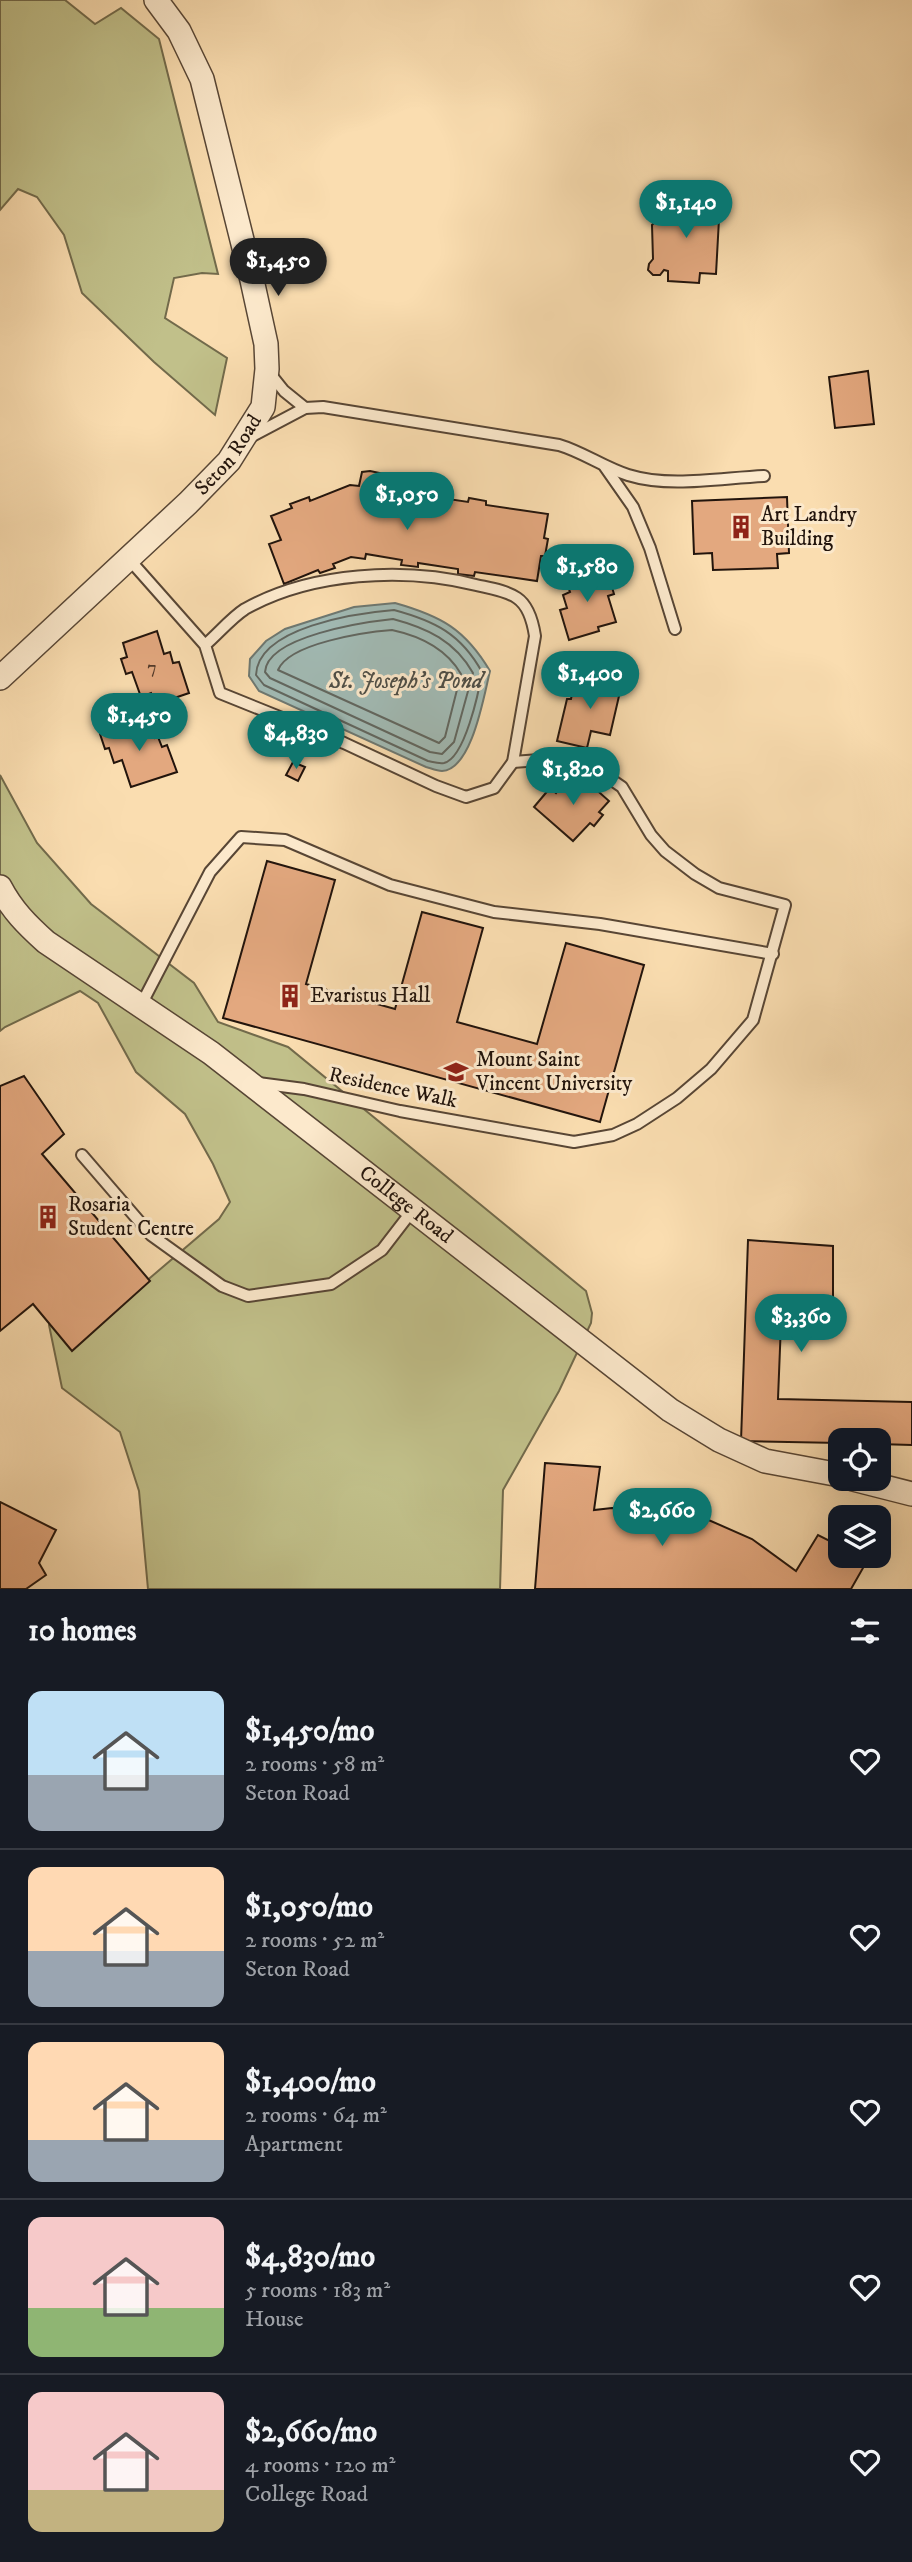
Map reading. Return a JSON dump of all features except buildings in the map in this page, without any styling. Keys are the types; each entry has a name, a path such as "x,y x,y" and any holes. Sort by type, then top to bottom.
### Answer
{"street":[{"name":"Seton Road","path":"0,677 212,478 243,441 263,407 267,369 266,344 202,79 179,31 156,0"},
{"name":"College Road","path":"0,887 8,904 23,922 46,942 141,1005 248,1082 683,1420 765,1461 828,1473"},
{"path":"891,1489 912,1494"}],"lane":[{"path":"267,369 284,391 306,408"},
{"path":"243,441 306,408 323,407 559,445 579,451 605,467 632,476 663,481 764,476"},
{"path":"605,467 637,517 676,629"},
{"path":"128,558 205,645 220,693 344,743 466,797 495,788 513,762 535,636 526,608 517,598 498,590 429,575 388,573 342,579 292,590 244,610 205,645"},
{"name":"Residence Walk","path":"248,1082 304,1089 400,1111 574,1142 612,1135 637,1124 677,1098 711,1069 752,1020 785,905 719,888 695,874 665,851 650,835 622,786 590,765 566,758 513,762"},
{"path":"141,1005 210,872 242,837 285,840 390,886 494,912 600,924 773,954"},
{"path":"82,1155 151,1235 222,1286 248,1296 331,1284 382,1250 412,1212"}],"shaded area":[{"path":"0,0 65,0 95,24 121,8 159,39 218,274 202,273 174,278 165,318 227,358 215,415 154,362 82,293 64,235 37,197 18,189 0,210"},
{"path":"0,775 37,843 91,904 194,983 218,1022 288,1047 586,1291 592,1313 591,1323 559,1391 503,1490 500,1589 148,1589 139,1491 120,1432 62,1388 49,1325 63,1276 130,1295 219,1219 230,1202 213,1164 185,1114 136,1072 98,1003 80,991 0,1031"}],"water":[{"name":"St. Joseph’s Pond","path":"395,603 426,613 450,626 471,644 490,671 469,745 452,767 442,771 426,767 259,691 249,676 250,659 266,641 285,629 354,607"}],"place":[{"name":"Art Landry Building","path":"741,527"},
{"name":"Evaristus Hall","path":"290,996"},
{"name":"Mount Saint Vincent University","path":"456,1072"},
{"name":"Rosaria Student Centre","path":"48,1217"}]}
